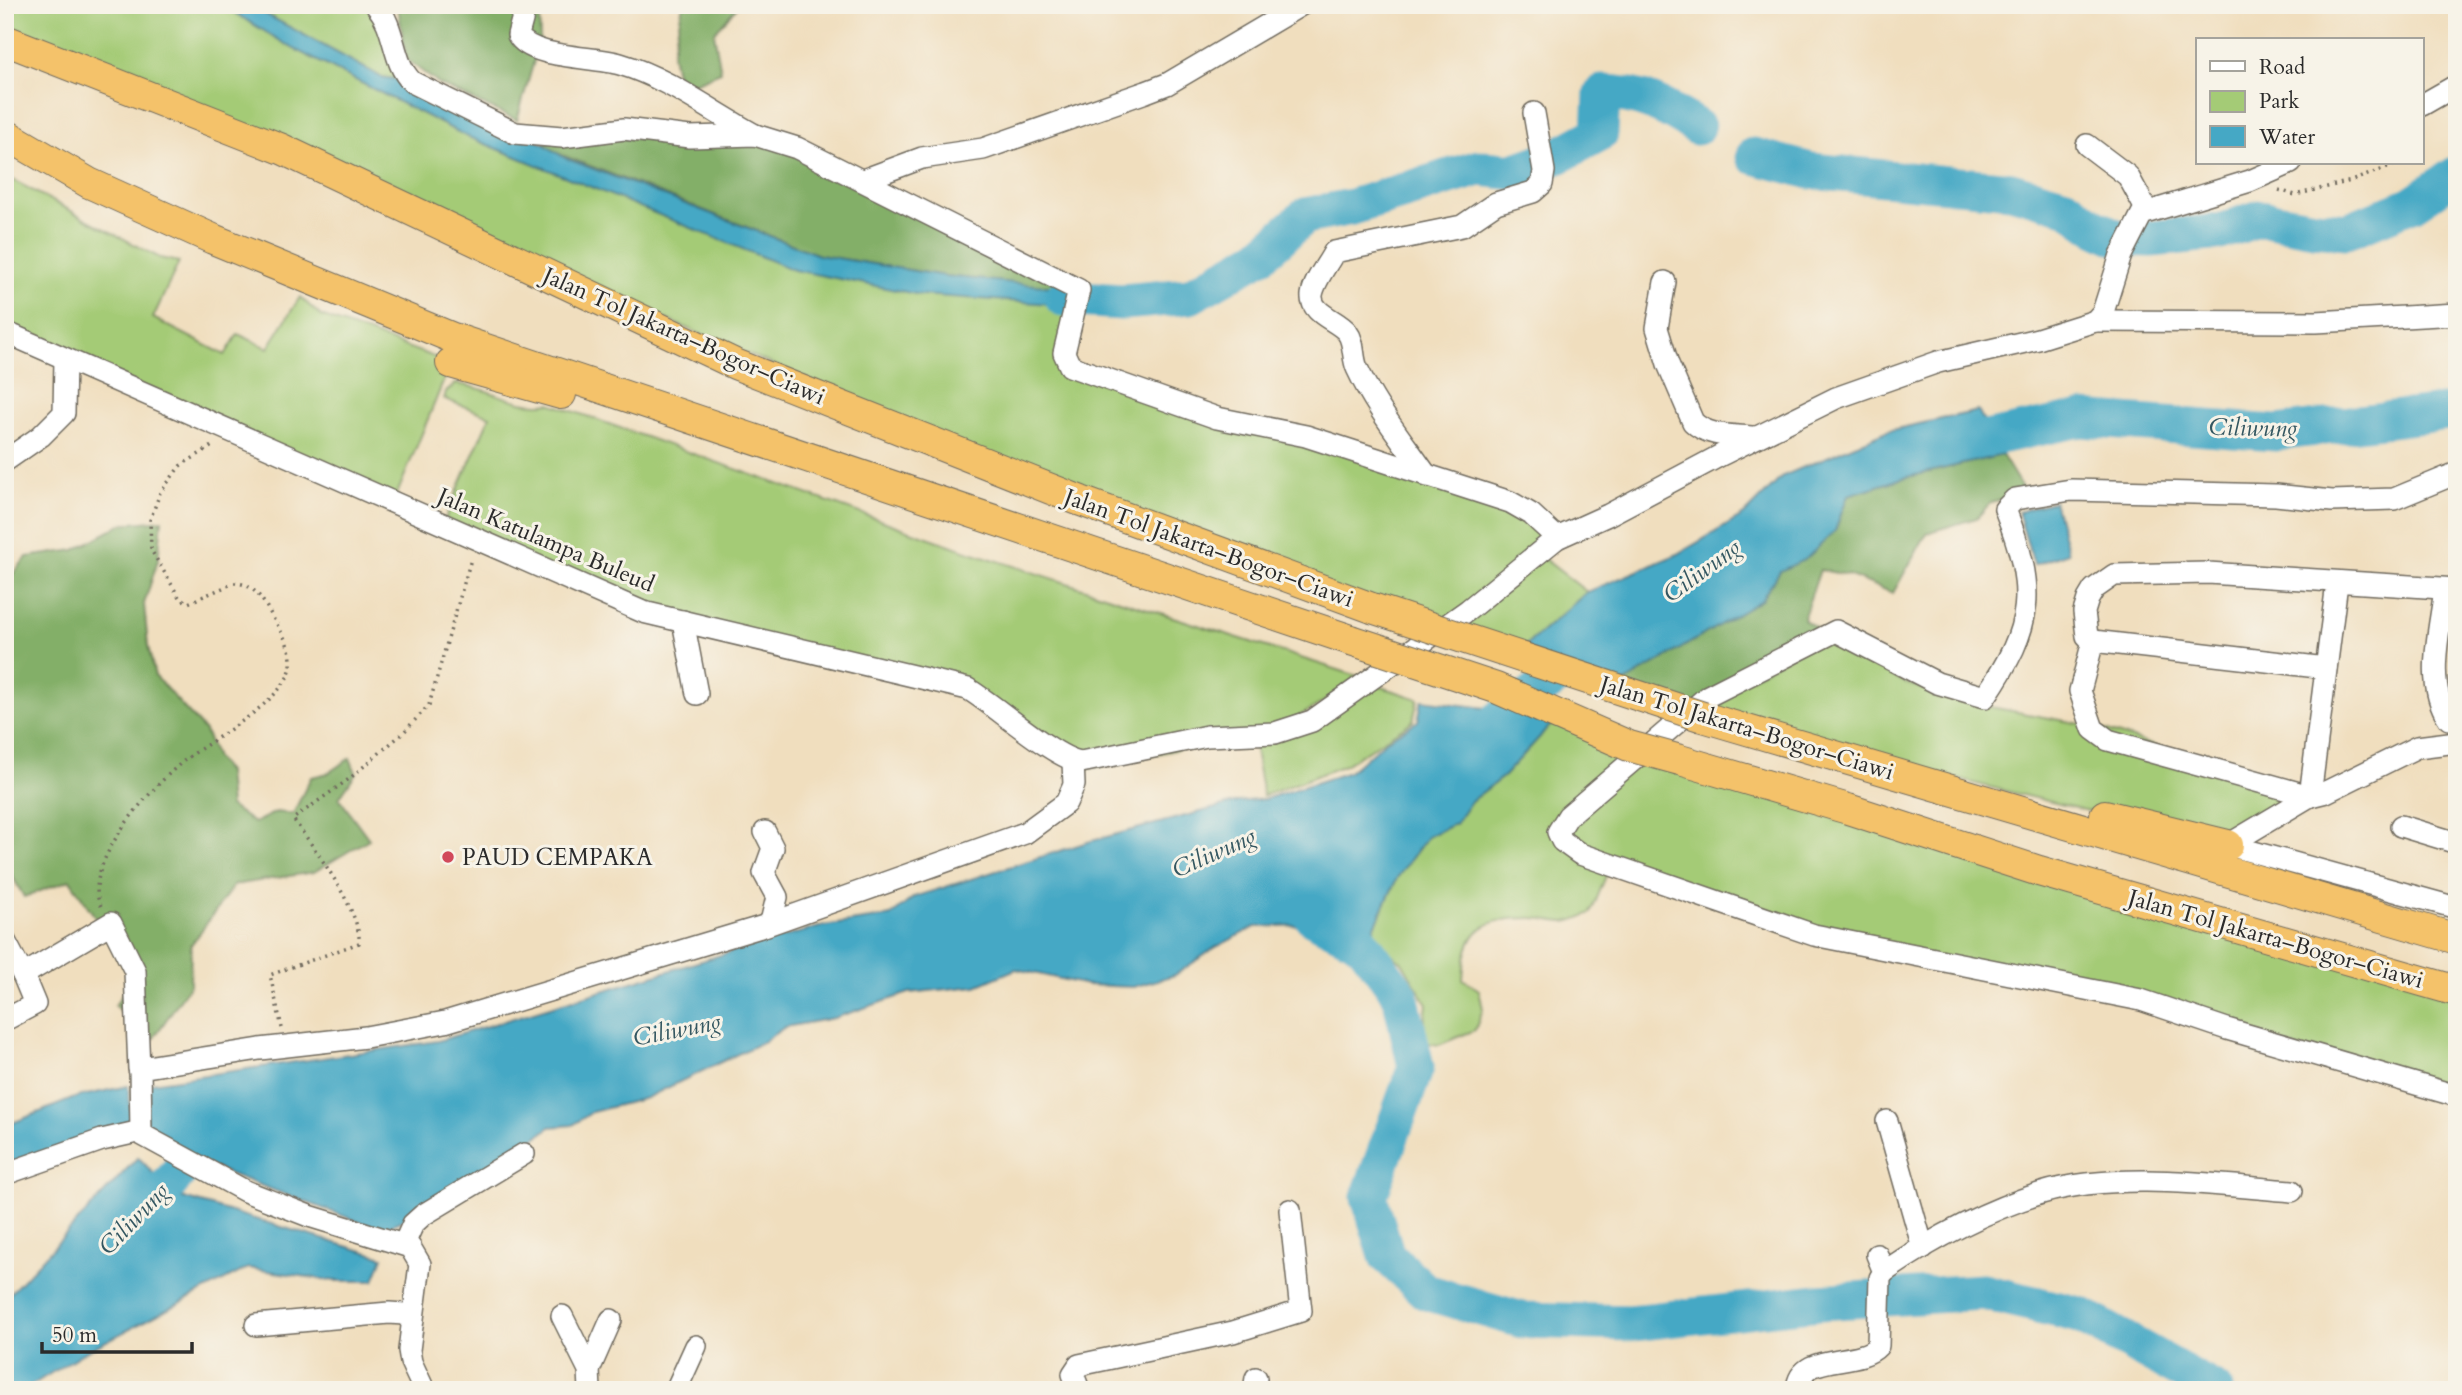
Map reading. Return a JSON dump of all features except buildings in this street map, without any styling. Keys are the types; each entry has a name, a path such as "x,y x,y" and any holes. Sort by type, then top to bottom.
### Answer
{"highway":[{"name":"Jalan Tol Jakarta–Bogor–Ciawi","path":"5,40 282,149 735,364 1081,501 1372,608 1703,717 2457,939"},
{"name":"Jalan Tol Jakarta–Bogor–Ciawi","path":"5,134 89,183 213,239 453,338 716,424 1496,688 1629,746 1848,809 2039,871 2457,991"},
{"path":"451,363 585,400 716,424"},
{"path":"1886,771 1926,772 2228,845"}],"street":[{"path":"376,5 391,29 400,68 412,82 515,133 562,137 624,129 690,137 755,135"},
{"path":"526,5 518,35 529,48 620,64 668,84 755,135 797,148 1079,290 1064,353 1070,366 1217,418 1306,436 1510,502 1531,514 1557,538"},
{"path":"863,180 922,158 983,149 1167,84 1301,5"},
{"path":"2424,104 2457,85"},
{"path":"1427,477 1356,366 1352,340 1346,331 1322,314 1313,303 1312,294 1334,251 1462,226 1496,203 1533,192 1542,184 1544,171 1534,113"},
{"path":"2087,145 2128,176 2142,217"},
{"path":"2095,321 2106,305 2121,255 2142,217 2250,181 2289,164"},
{"path":"1665,282 1657,328 1668,364 1693,422 1700,429 1719,434 1756,438"},
{"path":"139,1075 286,1047 366,1037 445,1022 771,922 1025,833 1066,803 1074,785 1073,761 1207,736 1275,733 1312,721 1468,610 1557,538 1836,398 1938,362 2038,339 2095,321 2316,321 2457,314"},
{"name":"Jalan Katulampa Buleud","path":"5,332 643,612 968,689 1073,761"},
{"path":"5,461 41,436 65,413 65,359"},
{"path":"2457,473 2393,499 2332,502 2276,495 2071,490 2015,499 2005,509 2022,554 2026,618 2012,658 1985,697 1937,683 1836,631 1708,696 1568,816 1558,832 1562,841 1580,855 1814,935 2141,1000 2227,1029 2457,1096"},
{"path":"2326,668 2093,641 2087,636 2084,612 2094,589 2114,575 2208,573 2337,583 2450,599 2434,684 2438,704 2449,719 2457,719"},
{"path":"2310,796 2337,583"},
{"path":"683,621 697,694"},
{"path":"2093,641 2080,691 2093,729 2099,734 2310,796"},
{"path":"2228,845 2310,796 2326,792 2417,747 2457,742"},
{"path":"2401,826 2457,843"},
{"path":"765,832 773,848 764,873 777,897 771,922"},
{"path":"2228,845 2457,908"},
{"path":"23,975 111,923 135,971 142,1130"},
{"path":"5,941 35,1004 5,1020"},
{"path":"1887,1121 1923,1248"},
{"path":"5,1174 102,1140 142,1130 245,1191 309,1216 401,1244 415,1252 420,1264 412,1321 411,1362 424,1390"},
{"path":"401,1244 413,1224 423,1215 524,1154"},
{"path":"1797,1390 1801,1375 1811,1367 1874,1351 1878,1346 1880,1272 1998,1210 2043,1193 2137,1181 2292,1191"},
{"path":"1079,1390 1073,1374 1079,1365 1233,1332 1301,1311 1290,1210"},
{"path":"256,1325 389,1313 404,1314 412,1321"},
{"path":"562,1316 590,1380"},
{"path":"590,1380 611,1320"},
{"path":"676,1390 696,1346"}],"path":[{"path":"2250,181 2295,195 2351,181 2397,164"},
{"path":"111,923 98,900 100,872 108,849 183,761 269,701 288,673 291,660 281,631 254,590 241,583 234,583 188,603 179,597 151,550 150,520 160,493 180,466 233,434"},
{"path":"286,1047 270,975 359,943 360,929 320,856 293,819 349,779 403,733 429,705 477,540"}],"green space":[{"path":"5,5 222,5 294,49 466,136 794,270 1074,307 1070,366 1465,489 1544,528 1538,554 1587,592 1515,655 1197,544 5,40"},
{"path":"249,5 375,5 407,81 381,77"},
{"path":"394,5 539,5 540,40 517,120 440,85 406,59 399,13"},
{"path":"683,5 739,5 714,33 721,72 679,89 672,54"},
{"path":"755,135 1075,291 945,276 819,255 549,150 542,143 554,140"},
{"path":"5,176 160,258 179,262 153,318 225,355 238,334 268,348 300,297 321,316 451,363 393,504 5,333"},
{"path":"455,384 526,403 550,403 967,551 1357,676 1324,702 1279,727 1080,771 978,695 684,628 441,528 490,416 444,399 446,392"},
{"path":"2002,455 2024,491 1989,504 1977,518 1927,533 1893,593 1848,575 1820,570 1803,619 1827,635 1689,712 1615,688 1761,600 1780,571 1835,531 1848,495 1903,478"},
{"path":"162,520 158,560 144,604 148,646 155,676 205,731 216,758 227,772 230,806 254,823 276,812 293,814 311,777 328,773 350,758 356,773 339,798 369,839 314,872 234,885 191,945 190,985 153,1039 115,1006 131,979 116,948 70,880 24,897 5,863 5,583 27,557 75,550 122,524"},
{"path":"1827,635 1905,683 1980,705 2092,726 2310,796 2228,845 1718,721 1708,696"},
{"path":"1370,683 1418,699 1413,721 1345,765 1263,796 1254,744"},
{"path":"1558,717 2457,991 2457,1097 2141,1000 1810,934 1610,866 1591,913 1565,922 1533,918 1501,920 1480,929 1468,948 1463,979 1479,990 1483,1009 1475,1030 1439,1045 1422,1042 1427,1004 1402,962 1376,943 1371,935 1397,878 1427,837 1456,823 1471,801 1504,776"}],"water":[{"path":"222,5 249,5 381,77 407,81 542,143 565,158 819,255 945,276 1105,292 1112,297 1110,308 921,295 794,270 466,136 292,48"},
{"path":"1978,411 2002,455 1903,478 1848,495 1835,531 1806,559 1780,571 1761,600 1615,688 1515,655 1587,592 1678,554 1744,515 1783,476 1887,431"},
{"path":"2054,501 2068,553 2034,565 2018,512"},
{"path":"1422,700 1558,717 1504,776 1471,801 1456,823 1427,837 1397,878 1371,935 1353,943 1301,925 1255,927 1216,947 1175,975 1133,987 1087,985 1016,969 976,986 909,993 834,1018 785,1027 763,1042 646,1098 592,1112 573,1125 550,1127 501,1164 433,1206 381,1230 195,1161 147,1137 144,1084 438,1041 823,926 891,916 914,897 1091,841 1238,802 1265,799 1349,772 1387,740 1418,721"},
{"path":"128,1086 132,1127 5,1171 5,1126 77,1097"},
{"path":"138,1157 174,1195 383,1257 374,1281 335,1281 248,1268 83,1353 24,1390 5,1390 5,1299"}],"waterway":[{"path":"1063,298 1122,302 1190,296 1260,256 1305,216 1352,207 1479,168 1513,172 1558,156 1600,133 1602,93 1641,98 1697,127"},
{"path":"1754,156 1811,171 2011,190 2066,206 2095,227 2118,238 2151,239 2220,232 2260,218 2347,231 2412,204 2457,174"},
{"name":"Ciliwung","path":"1942,448 2081,419 2276,433 2457,411"},
{"name":"Ciliwung","path":"1498,720 1590,653"},
{"path":"1313,918 1361,942 1400,995 1416,1067 1369,1197 1387,1256 1426,1292 1522,1320 1632,1323 1819,1302 1983,1292 2080,1315 2215,1390"},
{"name":"Ciliwung","path":"132,1222 171,1182 212,1128"}],"place":[{"name":"PAUD CEMPAKA","path":"448,857"}]}
